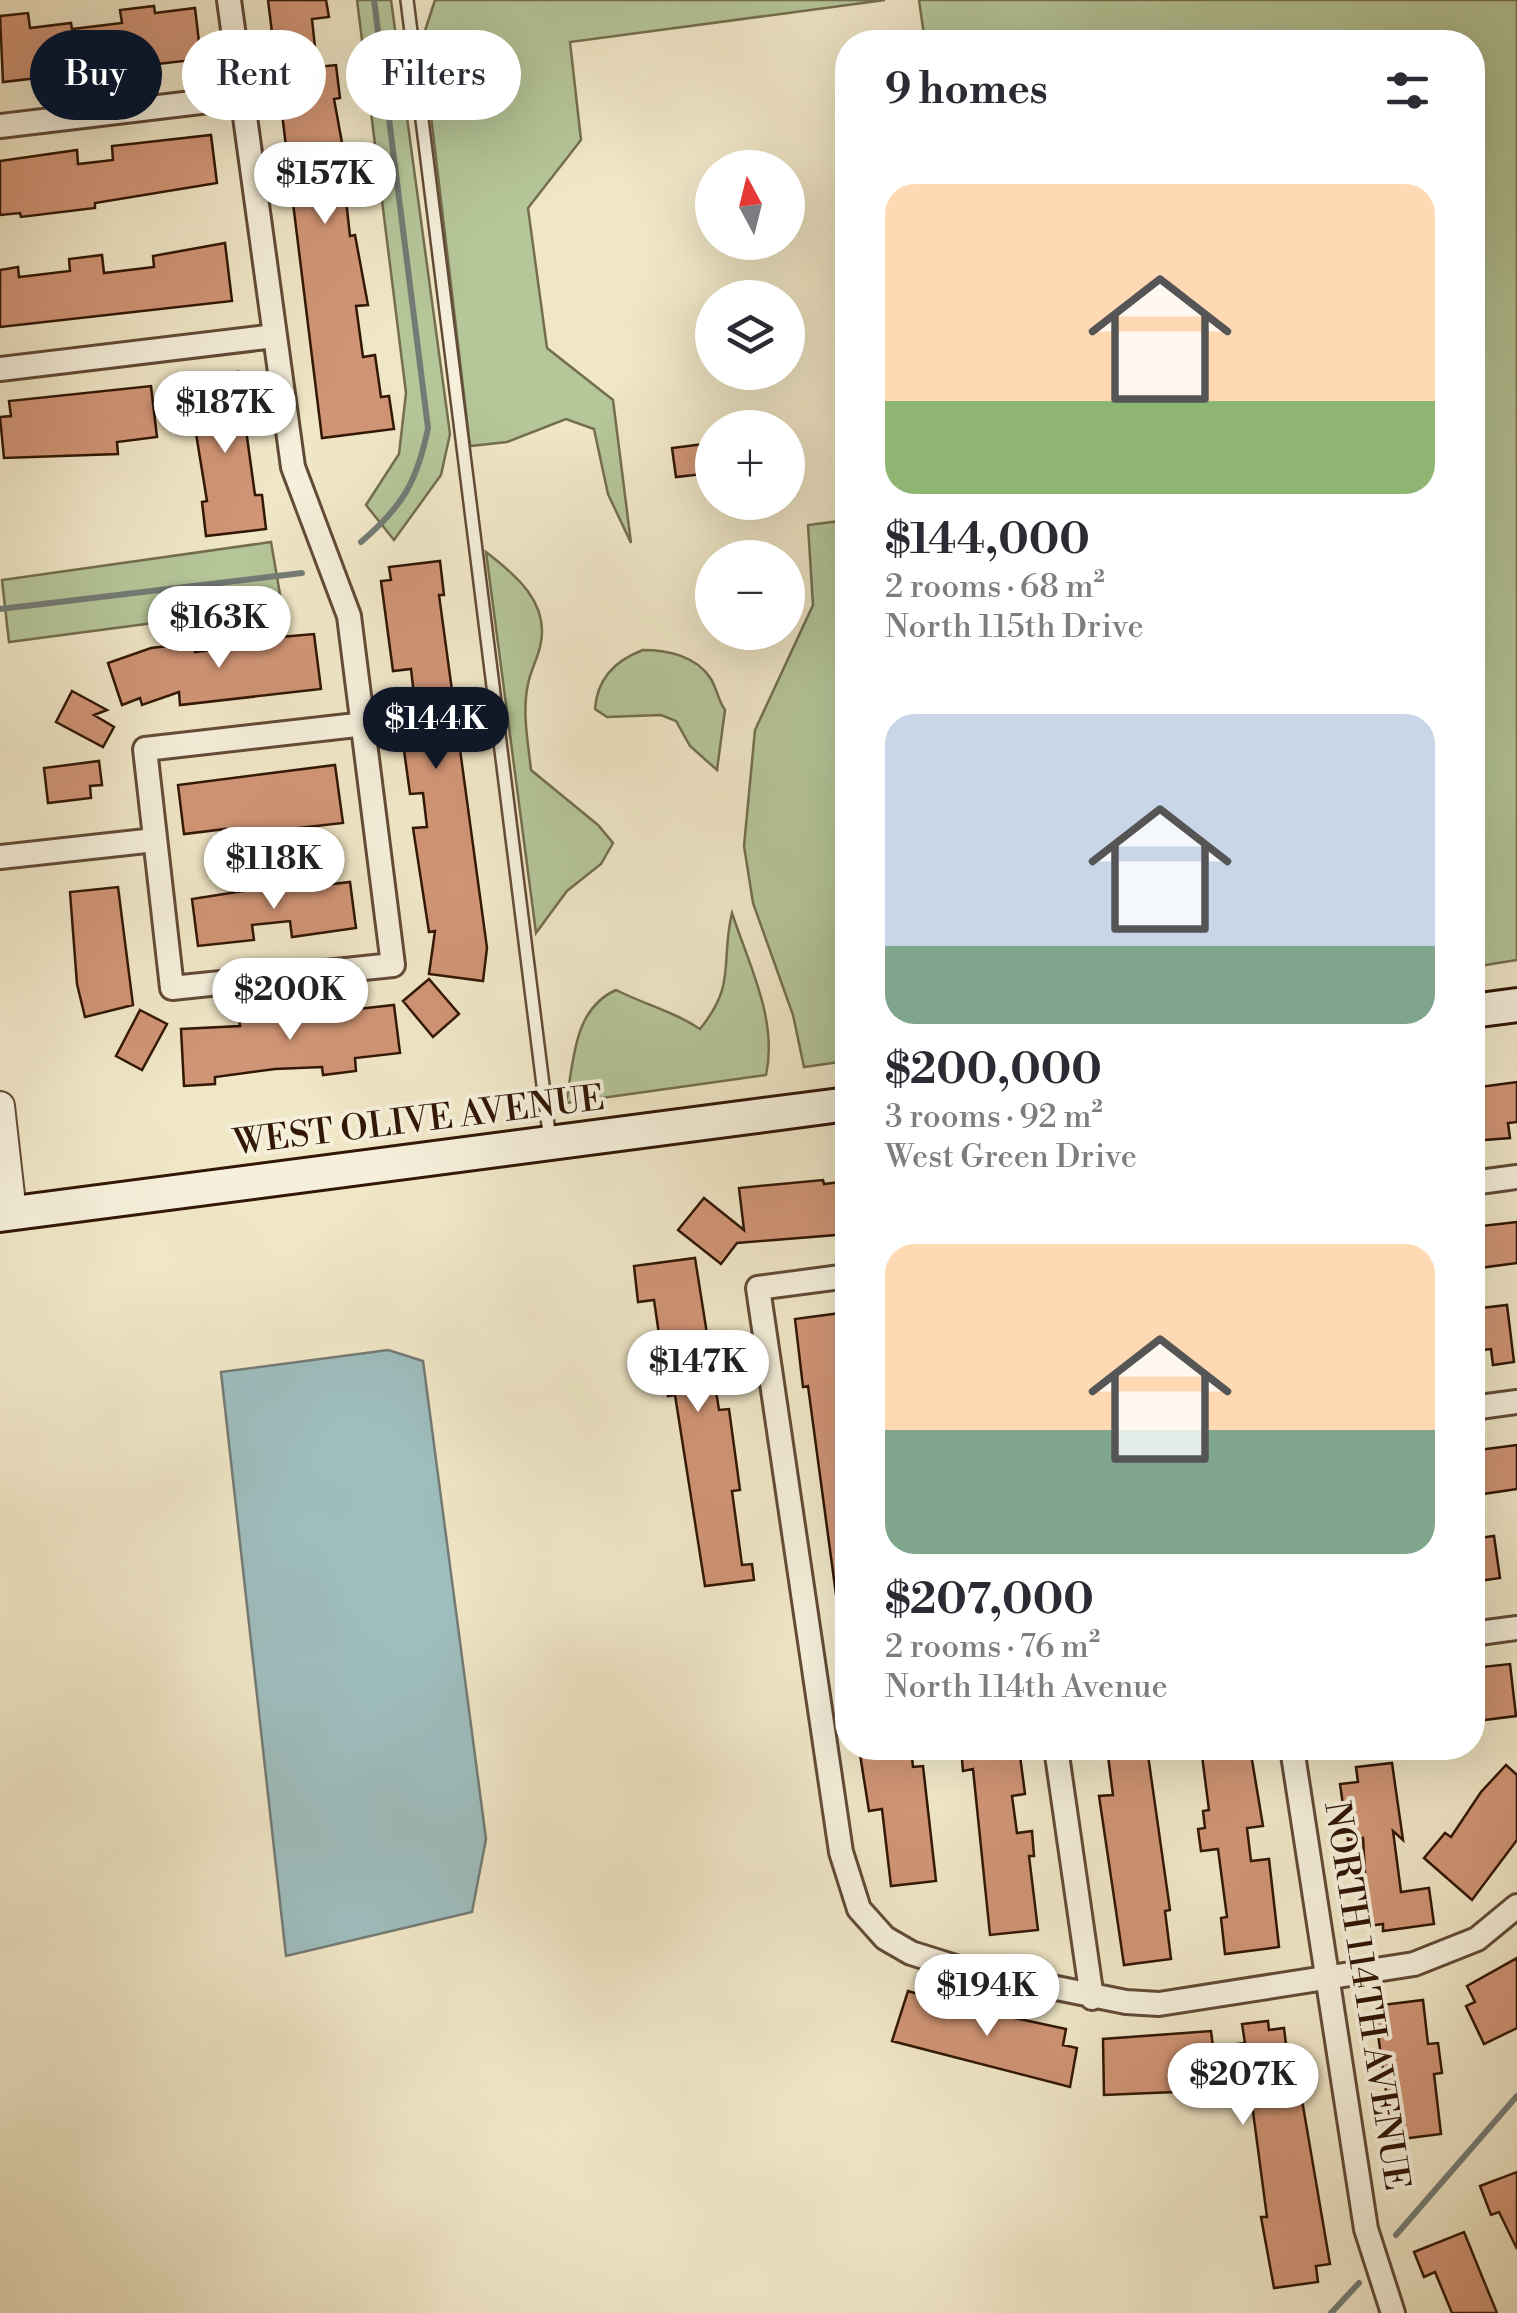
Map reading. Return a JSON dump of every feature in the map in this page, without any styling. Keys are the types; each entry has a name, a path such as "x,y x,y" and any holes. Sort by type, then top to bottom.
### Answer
{"main road":[{"path":"1485,1010 1517,1005"},
{"name":"WEST OLIVE AVENUE","path":"6,1214 835,1106"}],"street":[{"path":"229,0 233,30"},
{"path":"0,126 182,104"},
{"path":"245,120 292,468 349,616 364,724 394,966 172,988 145,749 364,724"},
{"path":"0,369 275,336"},
{"path":"0,857 155,840"},
{"path":"0,1106 6,1214"},
{"path":"1485,1181 1517,1176"},
{"path":"835,1278 758,1288 839,1841 859,1910 885,1938 937,1962 1092,1998 1159,2004 1442,1957 1477,1939 1517,1906"},
{"path":"1485,1406 1517,1402"},
{"path":"1485,1632 1517,1628"},
{"path":"1058,1760 1092,1998"},
{"name":"NORTH 114TH AVENUE","path":"1294,1760 1371,2256 1392,2313"}],"lane":[{"path":"406,0 550,1145"}],"green space":[{"path":"357,0 391,0 395,30 361,30"},
{"path":"435,0 885,0 570,42 581,140 528,208 547,348 613,400 631,543 608,494 594,429 566,419 507,442 470,446 431,120 521,120 521,30 425,30"},
{"path":"919,0 1517,0 1517,960 1485,965 1485,30 923,30"},
{"path":"372,120 407,120 450,434 441,475 394,540 366,505 399,454 406,393"},
{"path":"835,522 835,1063 804,1067 793,1015 753,903 744,846 755,730 792,650 805,650 805,622 813,605 808,525"},
{"path":"271,542 282,606 9,642 2,580"},
{"path":"486,552 519,581 536,604 540,617 540,647 529,679 526,705 531,770 598,825 613,843 601,864 567,891 536,933"},
{"path":"643,650 681,656 698,665 711,679 725,710 717,770 690,746 676,721 661,715 607,717 595,709 610,672 624,659"},
{"path":"732,913 765,1013 769,1054 766,1075 566,1103 583,1023 602,999 616,990 700,1029 712,1013 723,986"}],"water":[{"path":"388,1350 423,1361 486,1839 472,1912 286,1956 221,1372"}],"building":[{"path":"268,0 326,0 329,17 312,19 313,30 272,30"},
{"path":"154,6 155,13 195,8 198,30 182,30 182,61 162,64 162,30 30,30 30,79 3,82 0,16 28,13 30,28 71,23 72,29 122,23 120,10"},
{"path":"336,65 340,98 334,99 349,181 344,182 350,236 355,235 368,305 356,306 363,357 375,355 381,397 389,396 394,429 322,438 283,120 326,120 326,66"},
{"path":"211,135 217,183 95,203 95,208 21,217 20,213 0,215 0,161 77,150 78,164 113,160 112,146"},
{"path":"225,243 232,301 0,327 0,270 18,267 19,277 70,271 69,259 102,255 104,273 154,267 153,256"},
{"path":"238,372 255,495 262,495 266,529 206,536 202,502 207,501 187,378"},
{"path":"151,386 157,437 117,442 118,454 4,458 0,417 11,416 9,401"},
{"path":"695,445 695,475 676,477 672,448"},
{"path":"440,561 444,595 439,595 487,948 483,981 429,974 435,931 429,932 413,828 427,827 423,793 410,794 398,706 415,704 411,669 393,671 381,581 391,580 389,567"},
{"path":"314,634 321,689 180,705 179,692 142,705 140,698 122,705 108,663 151,648 194,643 195,652 244,646 244,640"},
{"path":"72,691 107,710 94,715 114,727 103,747 56,722"},
{"path":"99,761 102,785 90,786 91,798 48,803 44,768"},
{"path":"335,765 343,823 227,836 226,829 184,834 178,785"},
{"path":"307,881 307,887 350,882 356,928 292,937 290,921 252,925 254,940 198,946 192,899"},
{"path":"118,887 133,1005 85,1017 77,984 70,892"},
{"path":"429,979 459,1014 433,1037 403,1001"},
{"path":"348,1005 349,1010 394,1005 400,1053 355,1058 356,1071 323,1075 322,1067 275,1069 215,1077 215,1084 184,1086 181,1029 240,1026 239,1018"},
{"path":"140,1010 167,1024 142,1070 116,1056"},
{"path":"1517,1082 1517,1122 1508,1123 1510,1138 1485,1140 1485,1086"},
{"path":"823,1180 824,1184 835,1183 835,1235 737,1243 721,1264 678,1230 704,1198 744,1230 739,1188"},
{"path":"1517,1222 1517,1263 1485,1267 1485,1226"},
{"path":"695,1258 719,1410 729,1409 740,1490 732,1491 742,1565 752,1564 754,1580 705,1586 675,1395 668,1396 654,1300 638,1302 634,1266"},
{"path":"1507,1305 1514,1362 1493,1365 1491,1349 1485,1350 1485,1308"},
{"path":"835,1314 835,1587 808,1386 803,1387 795,1319"},
{"path":"1517,1445 1517,1489 1485,1494 1485,1449"},
{"path":"1494,1536 1500,1578 1485,1580 1485,1537"},
{"path":"1510,1664 1516,1716 1485,1720 1485,1667"},
{"path":"861,1760 912,1760 913,1767 923,1766 936,1881 891,1886 882,1809 869,1811"},
{"path":"962,1760 1021,1760 1025,1794 1012,1796 1017,1833 1032,1831 1034,1856 1029,1856 1038,1930 990,1935 973,1769 963,1771"},
{"path":"1109,1760 1149,1760 1170,1910 1165,1911 1171,1959 1124,1965 1099,1796 1113,1795"},
{"path":"1203,1760 1252,1760 1263,1826 1247,1828 1251,1861 1269,1859 1279,1947 1225,1954 1221,1918 1227,1917 1218,1849 1201,1851 1198,1829 1205,1828 1203,1811 1209,1810"},
{"path":"1392,1763 1403,1840 1393,1831 1401,1892 1429,1888 1434,1924 1383,1931 1383,1924 1368,1926 1363,1838 1348,1840 1340,1784 1358,1782 1356,1767"},
{"path":"1506,1765 1517,1775 1517,1840 1472,1900 1424,1858 1445,1833 1451,1837 1481,1792"},
{"path":"1517,1958 1517,2028 1484,2044 1466,2006 1475,2002 1467,1986"},
{"path":"908,1991 996,2018 996,2014 1066,2029 1063,2045 1077,2048 1070,2087 892,2041"},
{"path":"1423,2000 1428,2044 1438,2043 1442,2073 1434,2074 1441,2134 1393,2140 1374,2006"},
{"path":"1268,2021 1269,2030 1284,2028 1293,2101 1302,2100 1330,2264 1316,2266 1318,2282 1274,2288 1261,2217 1267,2217 1248,2074 1174,2084 1175,2092 1104,2095 1103,2039 1211,2031 1213,2047 1245,2043 1242,2024"},
{"path":"1517,2172 1517,2249 1499,2212 1491,2215 1480,2186"},
{"path":"1464,2232 1497,2313 1452,2313 1435,2272 1424,2277 1414,2252"}],"waterway":[{"path":"361,542 388,517 406,492 419,464 428,428 374,0"},
{"path":"0,609 302,573"},
{"path":"1396,2235 1517,2096"},
{"path":"1331,2313 1359,2283"}]}
